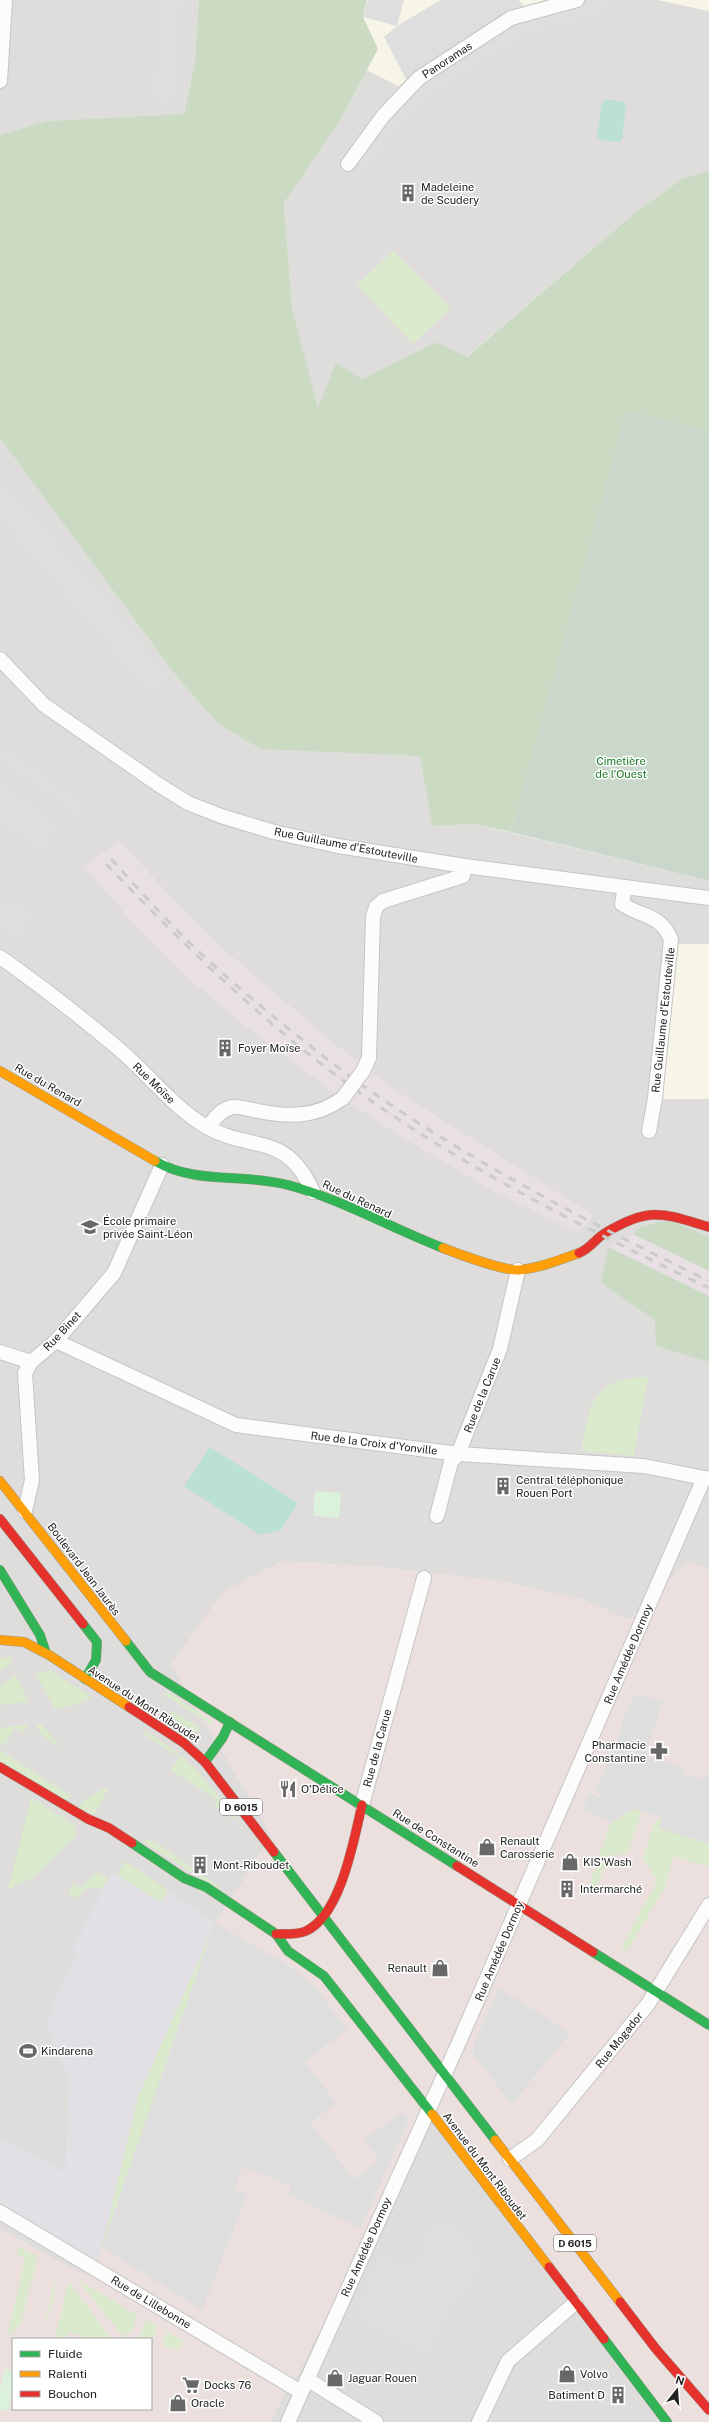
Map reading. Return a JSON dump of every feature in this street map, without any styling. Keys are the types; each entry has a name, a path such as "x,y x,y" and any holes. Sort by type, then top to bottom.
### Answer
{"main road":[{"name":"Rue du Renard","path":"0,1071 162,1165 195,1175 286,1184 312,1192 401,1232 467,1257 518,1270 546,1265 586,1250 603,1234 618,1224 638,1216 665,1214 709,1227"},
{"name":"Boulevard Jean Jaurès","path":"0,1481 150,1672"},
{"path":"0,1519 97,1642 96,1660 85,1679"},
{"path":"0,1570 40,1635 46,1654"},
{"name":"D 6015","path":"0,1640 24,1642 46,1654"},
{"name":"Avenue du Mont Riboudet","path":"46,1654 184,1743 205,1762 656,2349 709,2410"},
{"name":"Rue de Constantine","path":"150,1672 709,2025"},
{"path":"205,1762 223,1737 230,1722"},
{"name":"Avenue du Mont Riboudet","path":"0,1767 88,1819 109,1828 184,1878 206,1887 276,1934 288,1951 324,1976 338,1991 667,2422"},
{"name":"Rue de la Carue","path":"323,1916 339,1885 362,1805"},
{"path":"276,1934 298,1934 309,1929 323,1916"}],"street":[{"path":"0,81 5,0"},
{"name":"Panoramas","path":"348,164 383,116 419,78 511,18 577,0"},
{"name":"Rue Guillaume d'Estouteville","path":"0,659 44,705 188,803 221,816 274,832 338,846 465,866 709,898"},
{"path":"208,1128 217,1114 234,1107 284,1116 306,1115 333,1106 343,1098 363,1071 369,1058 373,917 376,907 383,901 463,876 465,866"},
{"name":"Rue Guillaume d'Estouteville","path":"625,887 622,904 635,912 655,919 666,928 670,940 655,1098 649,1131"},
{"name":"Rue Moïse","path":"0,957 36,982 120,1050 187,1115 208,1128 224,1135 271,1145 304,1173 312,1192"},
{"name":"Rue Binet","path":"31,1362 56,1341 114,1273 162,1165"},
{"name":"Rue de la Carue","path":"437,1516 451,1462 458,1454 500,1350 518,1270"},
{"name":"Rue de la Croix d'Yonville","path":"56,1341 236,1425 458,1454 644,1466 706,1479"},
{"path":"0,1352 31,1362 25,1373 32,1480 25,1511"},
{"name":"Rue Amédée Dormoy","path":"288,2422 445,2073 706,1479"},
{"name":"Rue de la Carue","path":"362,1805 424,1578"},
{"name":"Rue Mogador","path":"510,2159 537,2140 657,1992 709,1905"},
{"name":"Rue de Lillebonne","path":"0,2212 301,2392"},
{"path":"479,2422 508,2361 575,2303"},
{"path":"307,2379 376,2422"}],"shaded area":[{"path":"0,0 199,0 195,62 184,114 47,121 0,135"},
{"path":"161,0 182,0 173,102 152,101"},
{"path":"367,0 610,0 558,11 410,92 367,70 378,49 363,17"},
{"path":"368,0 404,0 397,26 363,17"},
{"path":"441,0 519,0 524,6 545,0 610,0 611,11 526,34 433,93 393,128 368,170 344,157 376,110 406,79 384,37 397,26"},
{"path":"610,0 658,0 709,11 709,171 682,179 637,211 466,357 437,342 362,379 318,409 292,307 284,203 341,119 367,70 410,92 558,11"},
{"path":"658,0 709,0 709,11"},
{"path":"0,438 177,677 217,723 260,749 420,755 432,826 475,824 709,881 709,1569 688,1562 629,1620 584,1600 506,1582 388,1568 282,1561 171,1664 272,1836 249,1870 144,2128 97,2261 82,2274 0,2229"},
{"path":"0,478 138,636 168,679 151,696 0,520"},
{"path":"0,745 87,806 79,816 0,760"},
{"path":"0,782 61,825 42,852 0,821"},
{"path":"118,841 221,947 332,1042 392,1088 593,1215 579,1232 493,1191 405,1139 326,1087 254,1033 188,978 133,923 85,867"},
{"path":"8,896 36,915 17,942 0,931 0,904 2,905"},
{"path":"674,944 709,944 709,1099 660,1099"},
{"path":"633,1234 709,1271 709,1296 608,1247"},
{"path":"282,1561 388,1568 506,1582 584,1600 629,1620 688,1562 709,1569 709,2422 667,2422 428,2111 299,2372 281,2400 271,2422 0,2422 0,2229 82,2274 97,2261 215,1923 272,1836 171,1664 224,1591"},
{"path":"635,1695 663,1701 645,1755 685,1768 683,1774 701,1780 703,1774 709,1776 709,1844 659,1828 662,1818 637,1809 629,1811 611,1822 583,1810 589,1793 599,1798 604,1796 595,1792 615,1750 625,1714"},
{"path":"111,1872 161,1902 168,1890 215,1923 138,2097 97,2261 0,2205 0,2139 65,2172 69,2078 45,2024 76,1952 71,1949 75,1946"},
{"path":"215,1923 289,1966 318,1990 347,2029 305,2062 336,2103 311,2123 354,2179 379,2160 364,2140 402,2112 409,2119 361,2228 288,2195 291,2186 243,2167 234,2190 247,2195 202,2310 102,2247"},
{"path":"499,1988 570,2033 512,2104 473,2055 473,2046"},
{"path":"428,2110 667,2422 271,2422 281,2400 299,2372"},
{"path":"450,2216 486,2263 452,2307 428,2353 359,2323 364,2311 356,2308 380,2254 403,2263 417,2258 433,2221 446,2226"}],"green space":[{"path":"199,0 367,0 363,17 378,49 341,119 284,203 292,307 318,408 336,363 362,379 437,342 467,357 637,211 682,179 709,171 709,459 589,549 511,832 475,824 432,826 420,756 260,749 217,723 177,677 0,438 0,135 47,121 184,114 195,62"},
{"path":"606,99 623,102 626,106 622,139 619,142 600,140 597,137 602,102"},
{"path":"393,251 451,308 413,344 357,285"},
{"name":"Cimetière de l'Ouest","path":"626,411 709,431 709,881 511,832"},
{"path":"660,1222 674,1222 709,1237 709,1271 633,1234 641,1227"},
{"path":"608,1247 709,1296 709,1362 656,1346 655,1320 601,1283"},
{"path":"648,1377 634,1456 582,1451 587,1420 591,1407 605,1388 616,1382 630,1378"},
{"path":"210,1447 298,1503 281,1530 260,1535 184,1486"},
{"path":"315,1491 341,1493 339,1518 313,1516"},
{"path":"10,1656 12,1664 0,1671 0,1659"},
{"path":"49,1670 92,1697 84,1702 55,1710 36,1674"},
{"path":"16,1675 28,1702 0,1705 0,1687"},
{"path":"167,1691 212,1721 214,1726 164,1695"},
{"path":"171,1711 198,1726 199,1730 195,1732 170,1716"},
{"path":"28,1724 23,1732 15,1728 4,1745 0,1743 0,1728"},
{"path":"36,1724 41,1724 62,1748 41,1735"},
{"path":"145,1731 171,1748 196,1769 240,1823 214,1806 217,1800 171,1770 179,1757 143,1734"},
{"path":"0,1750 71,1796 68,1801 0,1761"},
{"path":"104,1788 108,1789 95,1814 79,1808 82,1802"},
{"path":"31,1797 75,1826 76,1836 34,1877 8,1889"},
{"path":"634,1809 639,1810 641,1815 628,1851 625,1855 610,1855 593,1894 588,1889 610,1824"},
{"path":"659,1818 662,1818 659,1828 709,1844 709,1867 674,1856 665,1887 627,1952 622,1949 624,1943 657,1881 643,1858 654,1825"},
{"path":"143,1839 156,1842 221,1888 219,1890 142,1841"},
{"path":"125,1861 168,1890 161,1903 117,1876"},
{"path":"96,1872 108,1878 103,1888 87,1888 76,1898 68,1895 74,1883 80,1889"},
{"path":"215,1923 102,2247 138,2097"},
{"path":"19,2247 38,2256 21,2323 11,2334 8,2332 25,2259 16,2254"},
{"path":"55,2277 54,2297 48,2318 46,2317"},
{"path":"69,2281 110,2338 87,2338 68,2331 65,2338 55,2338"},
{"path":"82,2282 137,2315 131,2334 127,2333 124,2338 81,2284"},
{"path":"147,2319 157,2325 152,2342 152,2338 139,2337"},
{"path":"167,2332 183,2340 178,2351 162,2345"},
{"path":"5,2369 12,2371 12,2395 8,2411 0,2409 0,2388"}],"railway":[{"path":"111,859 168,921 228,978 301,1039 365,1087 412,1119 508,1177 608,1231 709,1281"},
{"path":"106,864 193,952 223,980 284,1034 349,1085 435,1143 524,1195 709,1288"}],"traffic: fast":[{"path":"155,1161 187,1173 221,1178 272,1182 308,1191 347,1206 443,1248"},
{"path":"0,1570 40,1635 46,1653"},
{"path":"83,1624 97,1642 96,1660 85,1679"},
{"path":"126,1641 150,1672 457,1866"},
{"path":"205,1762 223,1737 230,1722"},
{"path":"132,1843 184,1878 206,1887 276,1934 288,1951 324,1976 432,2114"},
{"path":"274,1852 495,2140"},
{"path":"593,1952 709,2025"},
{"path":"604,2339 667,2422"}],"traffic: slow":[{"path":"0,1071 155,1161"},
{"path":"443,1248 470,1258 512,1270 542,1266 579,1253"},
{"path":"0,1481 126,1641"},
{"path":"0,1640 24,1642 49,1655 129,1707"},
{"path":"432,2114 549,2267"},
{"path":"495,2140 620,2302"}],"traffic: jam":[{"path":"579,1253 605,1233 620,1224 645,1216 656,1215 679,1218 709,1227"},
{"path":"0,1519 83,1624"},
{"path":"129,1707 184,1743 205,1762 274,1852"},
{"path":"0,1767 88,1819 109,1828 132,1843"},
{"path":"276,1934 295,1934 306,1931 318,1922 328,1909 337,1893 344,1875 362,1805"},
{"path":"457,1866 593,1952"},
{"path":"549,2267 604,2339"},
{"path":"620,2302 656,2349 709,2410"}],"place":[{"name":"Madeleine de Scudery","path":"408,193"},
{"name":"Foyer Moïse","path":"225,1048"},
{"name":"École primaire privée Saint-Léon","path":"90,1227"},
{"name":"Central téléphonique Rouen Port","path":"503,1486"},
{"name":"Pharmacie Constantine","path":"659,1751"},
{"name":"O'Délice","path":"288,1789"},
{"name":"Renault Carosserie","path":"487,1847"},
{"name":"KIS'Wash","path":"570,1862"},
{"name":"Mont-Riboudet","path":"200,1865"},
{"name":"Intermarché","path":"567,1889"},
{"name":"Renault","path":"440,1968"},
{"name":"Kindarena","path":"28,2051"},
{"name":"Volvo","path":"567,2374"},
{"name":"Jaguar Rouen","path":"335,2378"},
{"name":"Docks 76","path":"191,2385"},
{"name":"Batiment D","path":"618,2395"},
{"name":"Oracle","path":"178,2403"}]}
